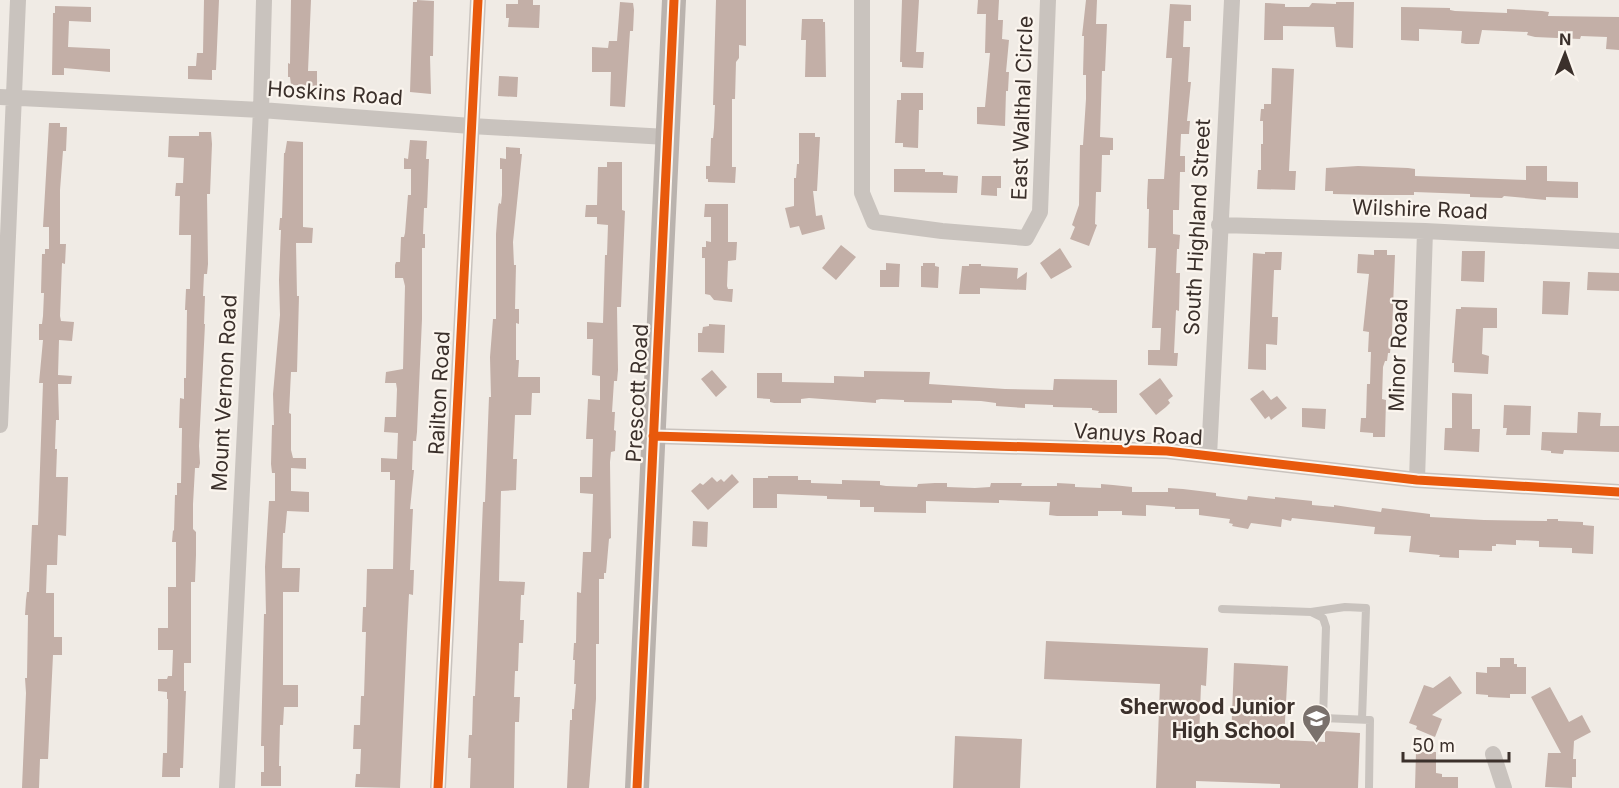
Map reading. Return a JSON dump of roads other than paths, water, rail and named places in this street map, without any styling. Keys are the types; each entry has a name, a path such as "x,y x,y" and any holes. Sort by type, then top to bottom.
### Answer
{"main road":[{"name":"Prescott Road","path":"637,788 674,0"}],"street":[{"path":"0,425 7,98 18,0"},
{"name":"Mount Vernon Road","path":"227,788 261,110 264,0"},
{"name":"Railton Road","path":"438,788 478,0"},
{"name":"East Walthal Circle","path":"862,0 862,193 874,222 942,231 1026,238 1040,212 1048,0"},
{"name":"South Highland Street","path":"1209,456 1232,0"},
{"name":"Hoskins Road","path":"7,98 261,110 471,126 667,137"},
{"name":"Wilshire Road","path":"1219,225 1425,231 1619,241"},
{"name":"Minor Road","path":"1417,480 1425,231"},
{"name":"Vanuys Road","path":"653,436 1167,451 1417,480 1619,492"},
{"path":"1493,754 1504,788"}],"lane":[{"path":"1222,609 1311,612 1345,607 1366,608 1362,719"},
{"path":"1311,612 1323,618 1326,627 1323,718 1370,720 1369,788"}],"place":[{"name":"Sherwood Junior High School","path":"1316,744"}]}
